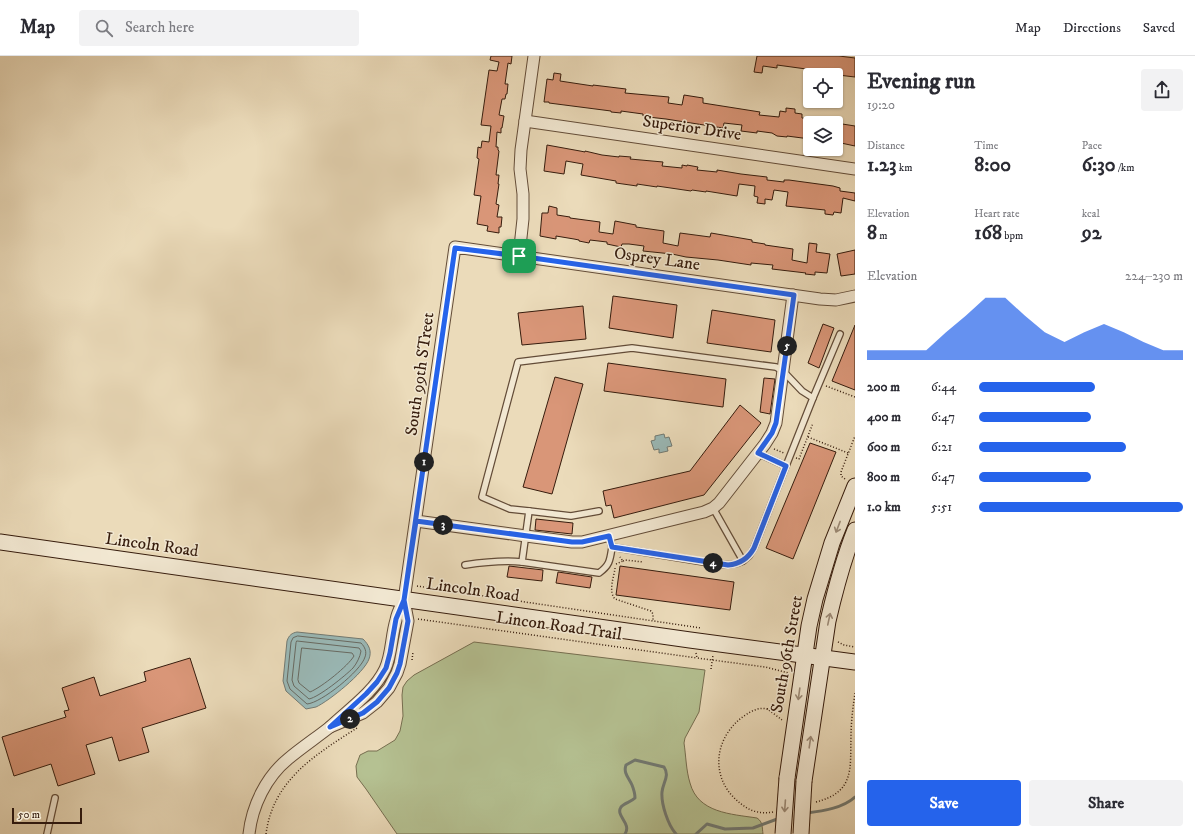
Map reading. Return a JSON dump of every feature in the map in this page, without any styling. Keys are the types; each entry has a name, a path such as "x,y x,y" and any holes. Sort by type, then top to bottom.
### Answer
{"street":[{"path":"519,256 524,219 520,156 534,56"},
{"name":"Superior Drive","path":"525,121 855,169"},
{"name":"Osprey Lane","path":"455,248 794,295 836,300 855,296"},
{"name":"South 99th STreet","path":"404,600 455,248"},
{"path":"416,521 582,542 704,512 713,508 719,503 758,453 772,433 776,423 794,295"},
{"name":"South 96th Street","path":"783,834 787,778 805,655 814,606 822,573 851,483"},
{"name":"South 96th Street","path":"801,834 804,781 828,622 843,564 855,530"},
{"name":"Lincoln Road","path":"0,542 715,644 823,657 849,656"},
{"path":"249,834 256,805 273,775 287,760 330,727 377,682 386,668 396,619 404,600"}],"lane":[{"path":"612,547 728,565 743,561 749,556 754,548 840,334"},
{"path":"600,511 571,516 510,510 482,497 518,362 632,348 776,367 783,371 802,391 813,398"},
{"path":"758,453 786,466"},
{"path":"713,508 743,561"},
{"path":"522,562 529,511"},
{"path":"465,565 508,560 599,573 607,567 610,560 612,547 609,536"},
{"path":"47,834 55,798"}],"path":[{"path":"826,386 855,397"},
{"path":"796,458 799,459 813,424"},
{"path":"851,483 842,478 840,475 855,436"},
{"path":"808,437 848,453"},
{"path":"772,448 786,454"},
{"path":"620,557 622,561"},
{"path":"643,562 625,560 616,564 612,596 615,599 651,611 653,614 653,620"},
{"path":"417,586 701,628"},
{"name":"Lincon Road Trail","path":"417,619 765,667 791,674"},
{"path":"690,640 696,652 697,658"},
{"path":"840,643 849,656 855,647"},
{"path":"711,669 715,644"},
{"path":"784,721 767,709 786,704"}],"green space":[{"path":"474,642 705,670 699,712 685,738 684,743 690,783 694,793 700,801 708,806 726,813 757,818 761,823 763,834 397,834 357,777 356,766 360,755 368,751 377,751 395,740 400,731 403,716 403,687 407,681 414,675"}],"water":[{"path":"664,434 665,438 669,437 672,446 667,447 668,451 659,453 659,449 654,450 651,441 655,440 655,436"},
{"path":"297,632 363,639 370,651 370,656 366,665 353,679 322,704 306,709 286,691 283,681 287,641 291,635"}],"building":[{"path":"491,56 512,56 511,64 508,63 505,84 508,84 507,94 505,99 502,99 499,115 504,116 502,128 501,133 497,132 496,147 498,147 499,151 496,175 499,175 499,184 496,204 499,205 497,217 502,217 499,233 487,231 488,226 477,224 481,196 474,195 479,159 477,158 478,147 481,148 482,141 489,142 491,126 481,125 489,70 497,71 499,62 490,60"},
{"path":"757,56 839,56 855,58 855,77 843,76 843,68 803,69 777,65 777,68 763,66 762,73 754,72"},
{"path":"554,73 561,74 560,81 626,89 625,93 669,97 668,103 682,105 684,95 703,98 703,103 760,112 759,115 779,117 780,111 786,112 786,108 795,109 795,113 802,114 803,138 777,136 772,133 757,131 757,133 741,131 742,125 724,123 723,128 648,117 643,116 643,114 621,111 621,113 611,112 544,102 547,79 553,80"},
{"path":"843,124 855,126 855,146 843,143"},
{"path":"547,145 602,155 631,157 630,159 663,162 662,166 682,168 682,165 687,165 698,167 697,170 717,172 717,170 767,177 767,180 784,182 784,180 789,180 833,186 840,188 840,191 855,193 855,201 843,198 841,213 834,212 833,215 825,214 825,210 786,206 788,192 774,190 772,200 765,199 765,204 757,203 758,197 754,196 755,186 739,184 737,196 706,191 691,191 637,184 637,186 581,175 583,164 566,161 564,174 544,171"},
{"path":"549,206 557,208 557,215 600,222 599,232 613,234 615,221 636,225 636,227 664,231 663,243 678,246 680,233 710,237 711,233 752,240 752,242 765,245 793,249 792,260 807,263 809,243 817,244 816,252 830,254 827,273 815,272 815,275 805,274 806,273 772,269 773,265 751,263 751,265 643,251 644,246 622,244 621,247 607,244 607,242 590,240 589,243 556,236 556,239 540,236 542,213 548,213"},
{"path":"855,250 855,274 841,276 837,254"},
{"path":"613,296 677,305 673,338 609,328"},
{"path":"583,306 586,339 522,345 518,313"},
{"path":"712,310 775,320 771,352 707,343"},
{"path":"823,324 834,328 819,368 808,363"},
{"path":"855,325 855,390 832,381"},
{"path":"608,363 726,379 723,407 604,391"},
{"path":"555,377 583,384 552,494 523,487"},
{"path":"764,378 775,379 770,414 760,412"},
{"path":"740,405 761,423 704,495 614,518 611,505 606,506 603,491 690,471"},
{"path":"810,443 836,452 793,559 766,548"},
{"path":"536,519 573,523 572,534 535,530"},
{"path":"509,566 543,570 542,581 507,577"},
{"path":"620,566 734,582 730,610 616,595"},
{"path":"558,572 592,577 590,588 556,583"},
{"path":"190,658 206,708 142,728 149,752 119,761 112,737 86,745 95,774 58,786 51,764 14,776 2,737 66,717 64,711 69,710 62,688 94,677 100,696 146,681 144,672"}],"waterway":[{"path":"625,834 627,830 620,810 622,806 635,798 635,793 625,768 626,765 635,760 664,767 666,770 662,797 668,820 676,834"},
{"path":"807,813 839,806 855,797"},
{"path":"696,834 707,824 725,829 753,828 780,818"}],"route":[{"path":"519,256 455,248 404,600 408,621 400,664 389,688 377,702 363,713 330,727 366,694 377,682 386,668 396,619 404,600 416,521 572,542 582,542 609,536 612,547 728,565 743,561 749,556 754,548 786,466 758,453 772,433 776,423 794,295 519,256"}]}
